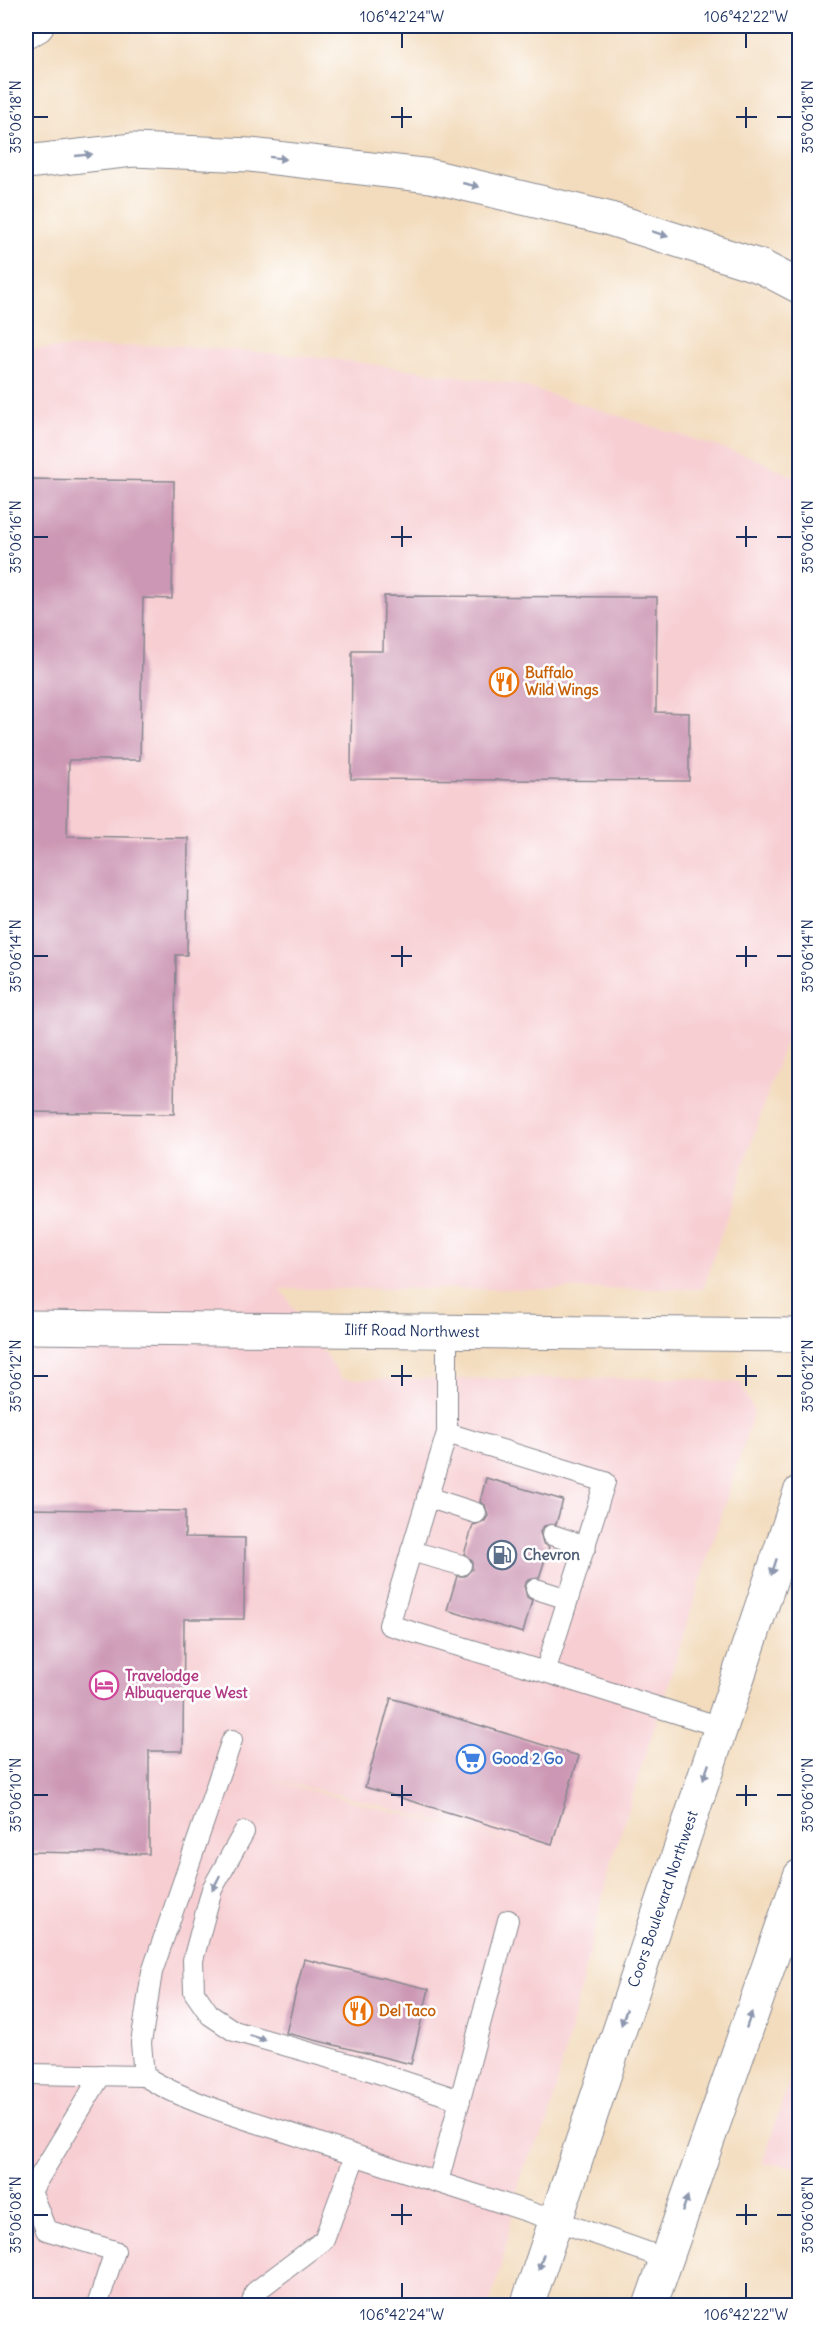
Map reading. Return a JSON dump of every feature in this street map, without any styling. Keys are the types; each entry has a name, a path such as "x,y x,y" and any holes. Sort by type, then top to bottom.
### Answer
{"main road":[{"path":"26,32 36,26"},
{"path":"26,162 133,150 250,155 431,176 607,218 762,267 800,287"},
{"name":"Iliff Road Northwest","path":"26,1327 800,1335"},
{"name":"Coors Boulevard Northwest","path":"527,2306 800,1492"},
{"path":"650,2306 793,1910 800,1876"}],"lane":[{"path":"447,1331 447,1433 389,1625 721,1727"},
{"path":"447,1433 605,1482 545,1672"},
{"path":"427,1497 476,1513"},
{"path":"552,1535 586,1546"},
{"path":"411,1551 461,1565"},
{"path":"536,1589 568,1599"},
{"path":"144,2076 141,2043 152,1972 232,1740"},
{"path":"244,1832 212,1889 193,1960 194,1992 210,2015 234,2031 354,2065 460,2100"},
{"path":"438,2182 508,1920"},
{"path":"26,2074 144,2076 172,2093 355,2156 556,2219 666,2259"},
{"path":"97,2306 115,2251 46,2230 28,2191 101,2075"},
{"path":"251,2306 255,2292 324,2241 355,2156"}],"shaded area":[{"path":"175,345 325,358 517,384 754,458 799,479 799,999 703,1289 281,1289 342,1379 682,1378 741,1383 754,1412 610,1867 548,2123 522,2170 503,2259 489,2305 26,2305 26,349","holes":["263,1778 345,1796 544,1850"]},
{"path":"799,2051 799,2167 762,2163"}],"building":[{"path":"26,479 174,481 172,599 143,598 140,760 69,760 67,836 188,838 187,955 176,955 174,1114 26,1112"},
{"name":"Buffalo Wild Wings","path":"384,596 657,597 656,712 689,713 689,781 351,779 352,651 383,651"},
{"path":"486,1478 563,1500 556,1524 544,1526 540,1532 543,1543 549,1547 539,1578 528,1580 524,1586 527,1597 532,1600 523,1633 447,1610 457,1576 465,1576 472,1569 472,1561 464,1554 473,1525 484,1522 488,1516 485,1505 480,1502"},
{"name":"Travelodge Albuquerque West","path":"26,1509 185,1511 185,1537 245,1538 244,1619 184,1619 183,1751 149,1751 149,1854 26,1852"},
{"path":"391,1698 579,1756 552,1844 365,1787"},
{"name":"Del Taco","path":"304,1959 429,1989 411,2064 286,2033"}],"place":[{"name":"Buffalo Wild Wings","path":"504,682"},
{"name":"Chevron","path":"502,1555"},
{"name":"Travelodge Albuquerque West","path":"104,1685"},
{"name":"Good 2 Go","path":"471,1759"},
{"name":"Del Taco","path":"358,2011"}]}
